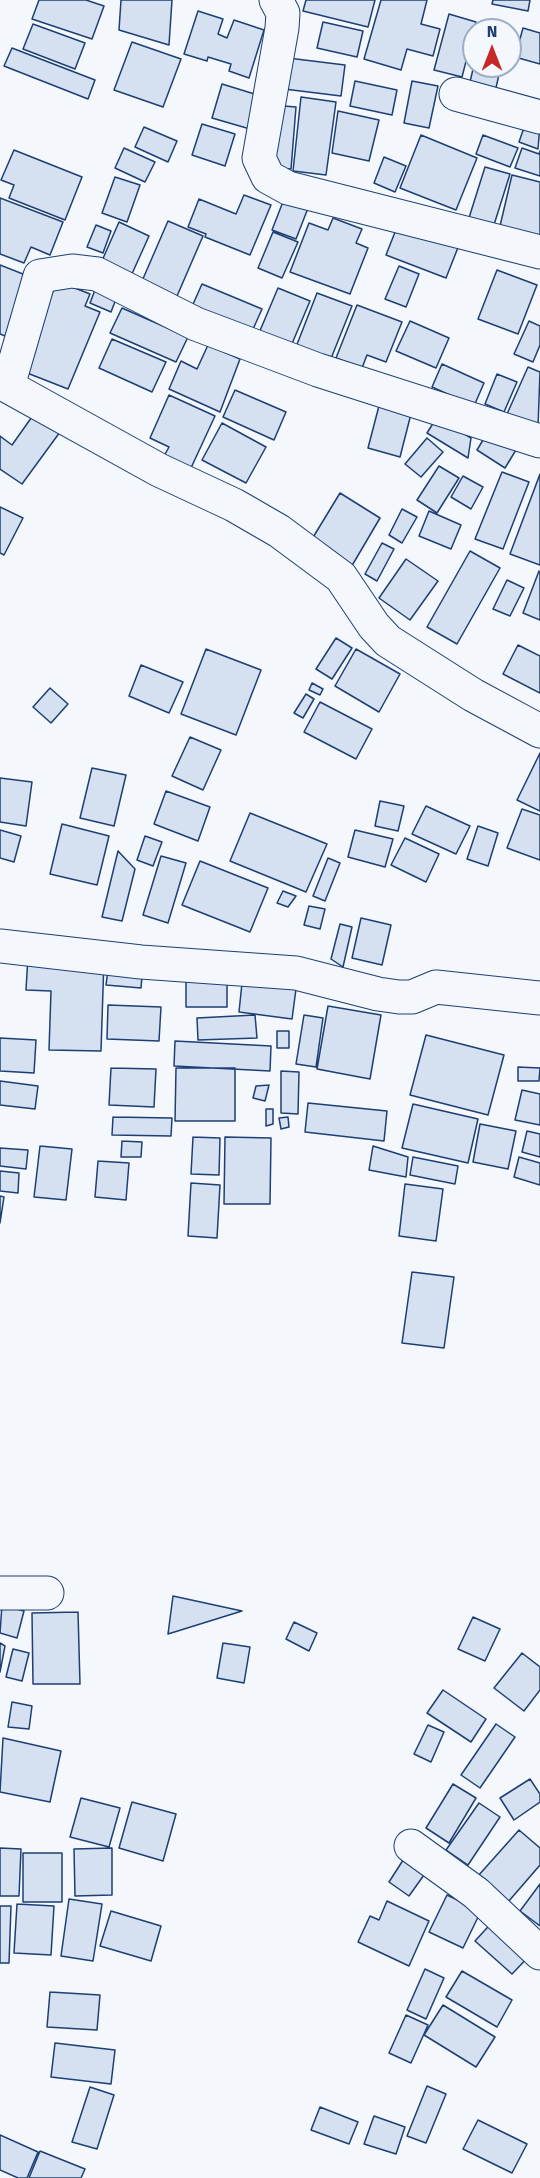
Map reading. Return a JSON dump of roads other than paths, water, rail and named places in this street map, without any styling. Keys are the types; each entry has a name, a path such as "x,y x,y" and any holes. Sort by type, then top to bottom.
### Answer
{"street":[{"path":"276,0 283,13 282,28 259,158 268,177 288,188 540,252"},
{"path":"456,94 540,117"},
{"path":"540,441 318,370 196,324 97,274 72,271 40,276 4,384 138,459 234,505 279,531 342,577 374,626 388,641 473,695 540,731"},
{"path":"0,946 141,962 296,974 399,997 412,997 436,987 540,998"},
{"path":"0,1593 47,1593"},
{"path":"411,1846 476,1893 540,1953"}]}
